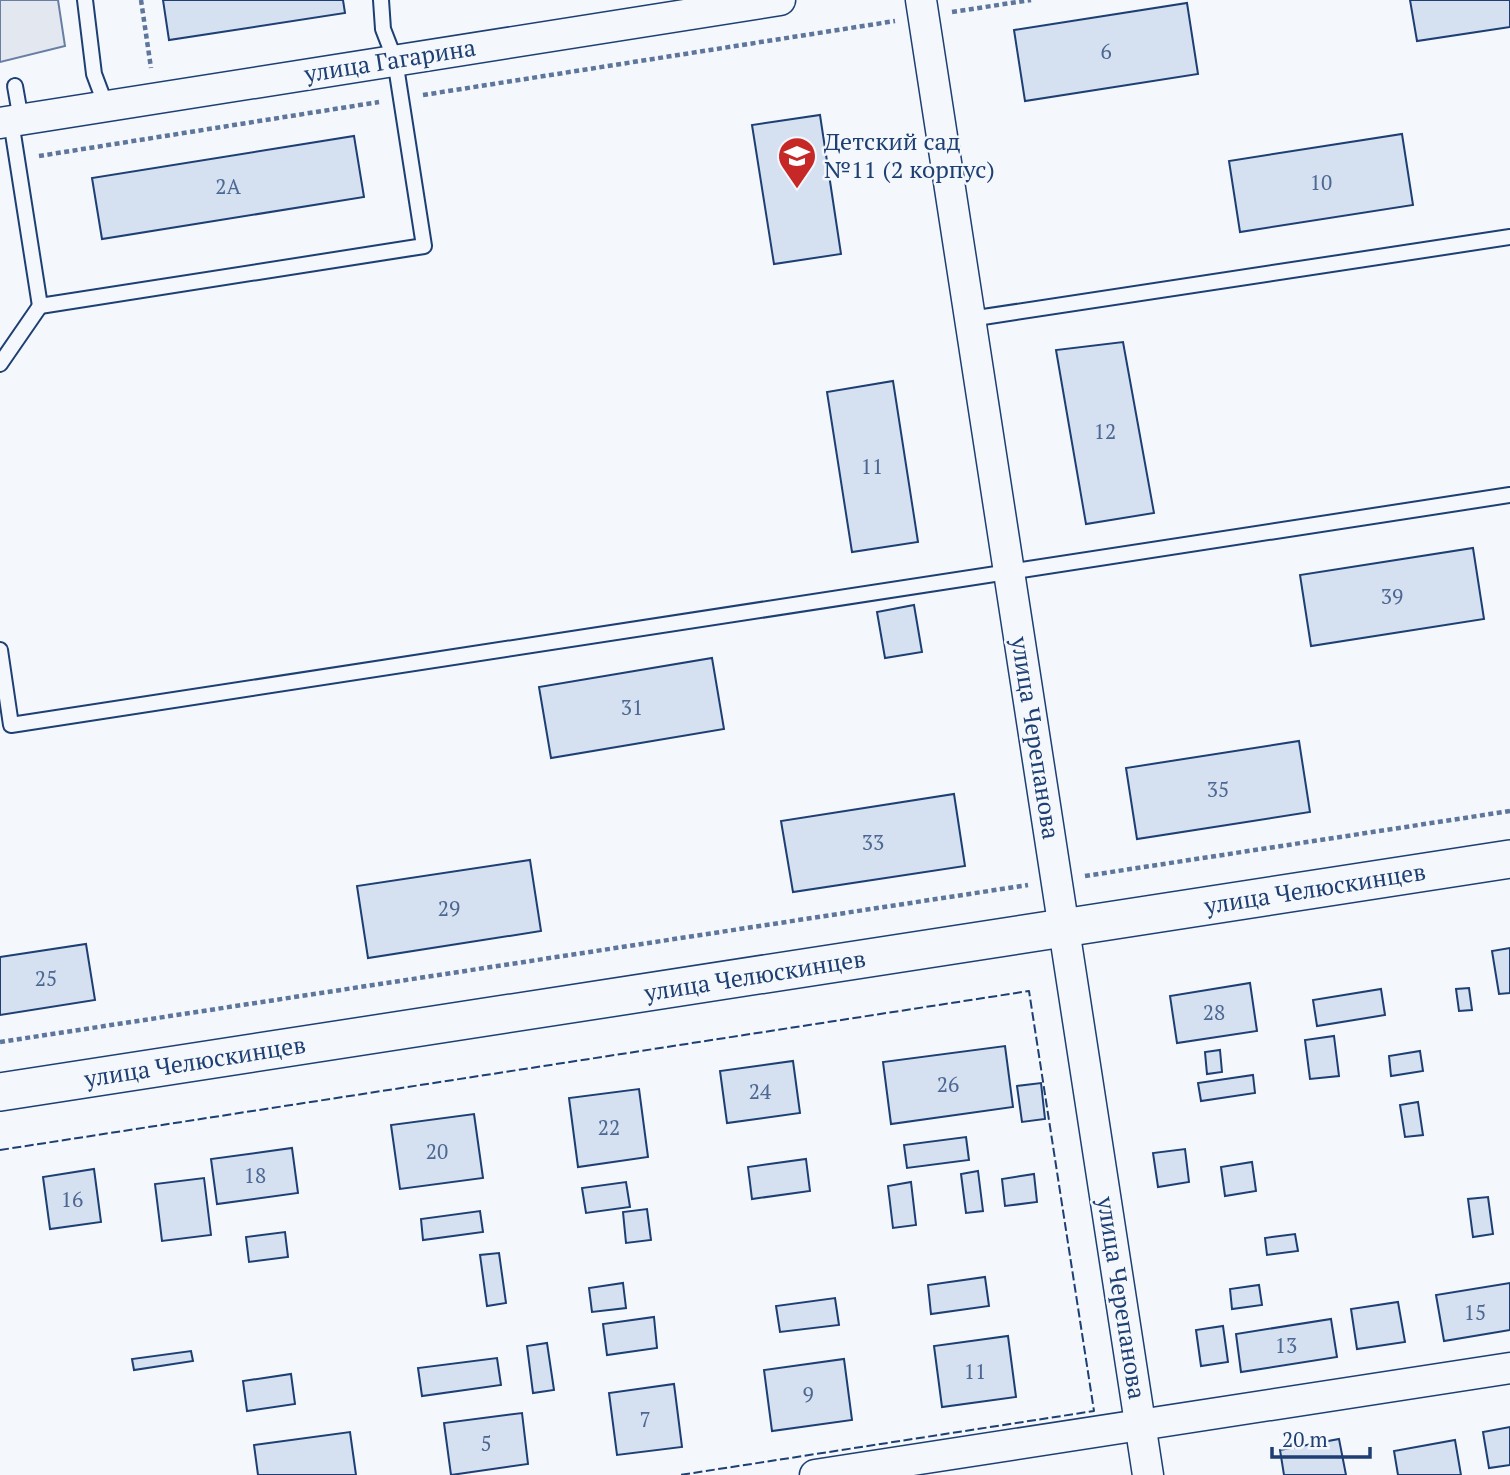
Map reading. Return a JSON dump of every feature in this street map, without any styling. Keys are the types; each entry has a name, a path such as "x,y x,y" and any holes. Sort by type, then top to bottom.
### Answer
{"street":[{"name":"улица Гагарина","path":"11,121 780,0"},
{"name":"улица Черепанова","path":"922,8 1148,1475"},
{"name":"улица Челюскинцев","path":"0,1092 1510,859"},
{"path":"815,1475 1510,1368"}],"lane":[{"path":"85,0 94,74 106,106"},
{"path":"40,306 424,246 395,60 383,29 381,0"},
{"path":"0,364 40,306 11,121 15,86"},
{"path":"970,319 1510,237"},
{"path":"0,650 11,724 1510,495"}],"path":[{"path":"141,0 150,66 161,97"},
{"path":"17,159 401,99 922,8 1031,0"},
{"path":"0,1042 1510,811"}],"shaded area":[{"path":"0,0 58,0 65,46 0,62"}],"building":[{"path":"163,0 343,0 345,13 169,40"},
{"path":"1410,0 1510,0 1510,27 1417,41"},
{"path":"1187,3 1198,74 1025,101 1014,30"},
{"name":"Детский сад №11 (2 корпус)","path":"820,115 841,254 774,264 752,125"},
{"path":"1402,134 1413,205 1240,232 1229,161"},
{"path":"354,136 364,197 102,239 92,178"},
{"path":"1123,342 1154,513 1086,524 1056,350"},
{"path":"893,381 918,542 852,552 827,392"},
{"path":"1473,548 1484,619 1311,646 1300,575"},
{"path":"914,605 922,652 885,658 877,612"},
{"path":"712,658 724,729 551,758 539,687"},
{"path":"1299,741 1310,812 1137,839 1126,768"},
{"path":"954,794 965,866 793,892 781,821"},
{"path":"530,860 541,931 368,958 357,886"},
{"path":"86,944 95,1000 0,1015 0,957"},
{"path":"1510,948 1510,993 1499,994 1492,951"},
{"path":"1250,983 1257,1031 1177,1043 1170,996"},
{"path":"1469,988 1472,1010 1459,1011 1456,989"},
{"path":"1381,989 1385,1015 1317,1026 1313,1000"},
{"path":"1334,1036 1339,1076 1310,1079 1305,1040"},
{"path":"1005,1046 1013,1107 891,1124 883,1062"},
{"path":"1220,1050 1222,1072 1207,1074 1205,1052"},
{"path":"1420,1051 1423,1071 1391,1076 1389,1056"},
{"path":"793,1061 800,1113 727,1123 720,1071"},
{"path":"1253,1075 1255,1093 1201,1101 1198,1083"},
{"path":"1041,1083 1045,1119 1022,1122 1017,1086"},
{"path":"639,1089 648,1157 578,1167 569,1098"},
{"path":"1418,1102 1423,1135 1405,1137 1400,1105"},
{"path":"474,1114 483,1178 400,1189 391,1125"},
{"path":"966,1137 969,1160 907,1168 904,1145"},
{"path":"292,1148 298,1193 217,1204 211,1159"},
{"path":"1185,1149 1189,1182 1158,1187 1153,1153"},
{"path":"806,1159 810,1191 752,1199 748,1167"},
{"path":"1252,1162 1256,1191 1225,1196 1221,1167"},
{"path":"94,1169 101,1222 50,1229 43,1177"},
{"path":"978,1171 983,1211 966,1213 961,1174"},
{"path":"1034,1174 1037,1202 1005,1206 1002,1179"},
{"path":"204,1178 211,1235 162,1241 155,1184"},
{"path":"626,1182 630,1207 586,1213 582,1188"},
{"path":"911,1182 916,1225 893,1228 888,1186"},
{"path":"1488,1197 1493,1234 1473,1237 1468,1199"},
{"path":"647,1209 651,1240 626,1243 623,1212"},
{"path":"480,1211 483,1232 423,1240 421,1219"},
{"path":"285,1232 288,1257 249,1262 246,1237"},
{"path":"1295,1234 1298,1251 1267,1255 1265,1238"},
{"path":"499,1253 506,1303 487,1306 480,1255"},
{"path":"985,1277 989,1306 931,1314 928,1285"},
{"path":"623,1283 626,1308 592,1312 589,1288"},
{"path":"1510,1283 1510,1330 1444,1341 1436,1295"},
{"path":"1259,1285 1262,1305 1232,1309 1230,1289"},
{"path":"835,1298 839,1325 780,1332 776,1306"},
{"path":"1398,1302 1405,1342 1357,1349 1351,1309"},
{"path":"654,1317 657,1348 607,1355 603,1324"},
{"path":"1331,1319 1337,1357 1241,1372 1236,1334"},
{"path":"1223,1326 1228,1362 1201,1366 1196,1330"},
{"path":"1008,1336 1016,1397 942,1407 934,1346"},
{"path":"547,1343 554,1390 533,1393 527,1346"},
{"path":"191,1351 193,1361 134,1370 132,1359"},
{"path":"497,1358 501,1385 422,1396 418,1368"},
{"path":"844,1359 852,1420 772,1431 764,1370"},
{"path":"291,1374 295,1404 247,1411 243,1381"},
{"path":"674,1384 682,1447 617,1455 609,1393"},
{"path":"522,1413 528,1464 451,1475 444,1423"},
{"path":"1510,1427 1510,1465 1489,1468 1483,1432"},
{"path":"350,1432 356,1475 258,1475 254,1445"},
{"path":"1339,1439 1346,1475 1284,1475 1280,1450"},
{"path":"1455,1440 1461,1475 1398,1475 1394,1451"}],"fence":[{"path":"0,1150 1029,991 1094,1411 680,1475"}],"place":[{"name":"Детский сад №11 (2 корпус)","path":"797,190"}]}
